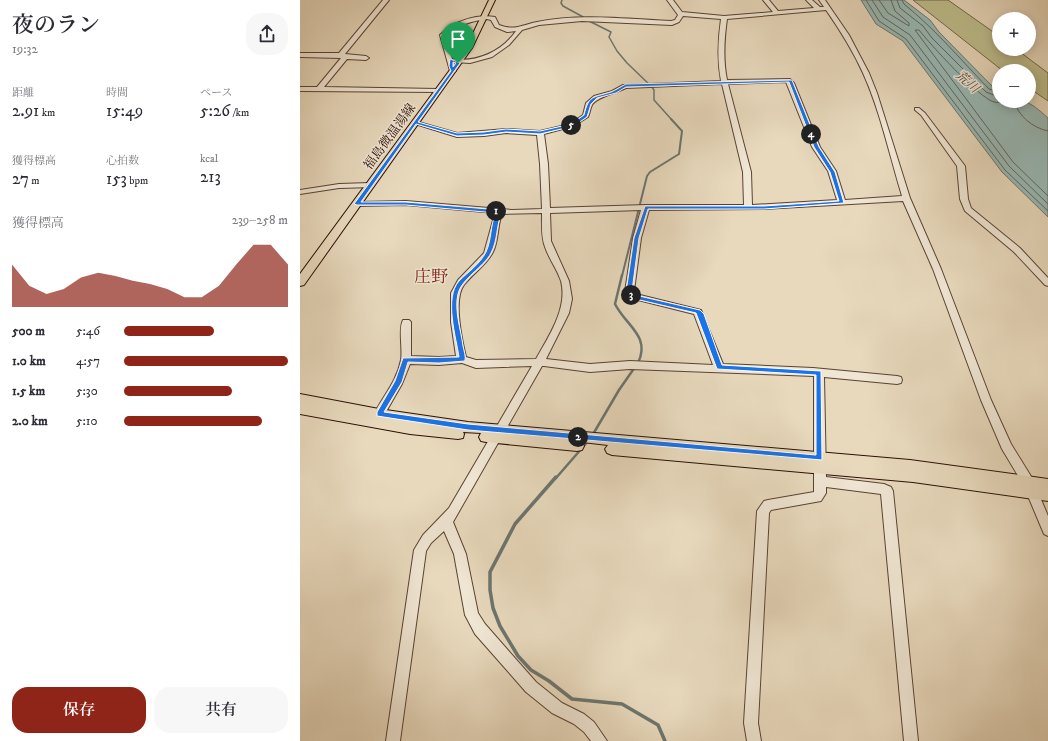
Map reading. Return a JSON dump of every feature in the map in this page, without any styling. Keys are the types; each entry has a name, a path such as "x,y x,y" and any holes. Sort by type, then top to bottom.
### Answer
{"main road":[{"name":"福島微温湯線","path":"300,282 453,71 455,61 477,34 492,0"},
{"path":"300,398 379,414 497,434"},
{"path":"300,409 410,429 497,434 820,469 852,470 1030,487 1048,485"},
{"path":"820,469 910,466 1030,487 1048,495"}],"street":[{"path":"319,89 386,0"},
{"path":"670,0 678,13 724,18 824,8"},
{"path":"766,0 777,13"},
{"path":"809,0 824,8 846,35 866,73 874,93 906,198 937,269 996,425 1006,446 1030,487 1048,530"},
{"path":"822,0 824,8"},
{"path":"520,29 511,41 495,52 482,58 455,61 443,35 444,33 476,18 485,17 493,18 497,26 504,29 520,29 538,23 582,19 675,23 678,21 681,14"},
{"path":"724,18 721,47 724,82 748,180 746,198 748,207"},
{"path":"300,55 366,58"},
{"path":"415,123 457,135 484,134 506,131 540,133 572,125 586,116 589,103 596,97 614,92 626,86 790,80 816,147 832,172 842,202"},
{"path":"300,89 438,91"},
{"path":"917,109 924,114 961,166 963,171 965,202 968,209 1017,250 1048,283"},
{"path":"393,741 420,550 426,538 447,522 477,473 497,434 539,363 564,313 568,299 565,281 549,248 544,164 540,133"},
{"path":"300,192 339,186 370,185"},
{"path":"357,204 406,203 500,212 646,207 748,207 906,198"},
{"path":"646,207 637,238 630,294 698,312 719,368"},
{"path":"462,359 455,310 455,293 460,284 479,265 488,253 494,235 495,220 500,212"},
{"path":"379,414 398,382 406,360 406,322"},
{"path":"406,360 439,361 462,359 476,364 544,362 590,368 630,365 711,369 719,368 819,373 897,380"},
{"path":"754,741 752,723 763,511 768,505 817,497 820,493 819,373"},
{"path":"820,469 852,485 884,489 887,491 911,741"},
{"path":"852,470 852,485"},
{"path":"447,522 460,554 472,615 480,630 531,687 557,708 579,719 589,727 600,741"}],"shaded area":[{"path":"913,0 948,0 992,31 992,56 1025,56 1036,64 994,64"},
{"path":"1036,64 1048,73 1048,101 1036,93"}],"water":[{"name":"荒川","path":"861,0 904,0 930,20 939,32 992,86 992,108 1036,108 1048,118 1048,217 1002,172 903,41 876,24"}],"waterway":[{"path":"562,0 561,3 563,6 585,18"},
{"path":"589,21 611,32 609,37 617,51 651,86 654,90 654,100 672,120"},
{"path":"622,276 647,176 650,172 679,154 682,131 671,119"},
{"path":"622,275 615,304 639,338 641,354 638,363"},
{"path":"592,436 619,390 635,367"},
{"path":"556,478 589,440"},
{"path":"556,477 515,524 490,572 490,590 493,608 500,626 518,656 531,670 549,681 572,699 622,704 658,725 665,741"}],"district":[{"name":"庄野","path":"431,276"}],"route":[{"path":"458,63 451,60 453,71 415,123 457,135 519,130 540,133 572,125 586,116 589,103 596,97 604,94 610,94 626,86 674,83 790,80 811,136 816,147 832,172 842,202 764,207 646,207 637,238 629,292 633,296 696,310 700,314 719,368 819,373 820,458 601,440 468,427 379,414 398,382 406,360 439,361 462,359 454,303 455,293 460,284 483,261 488,253 494,235 495,220 500,212 406,203 357,204 439,89 453,71 458,63"}]}
